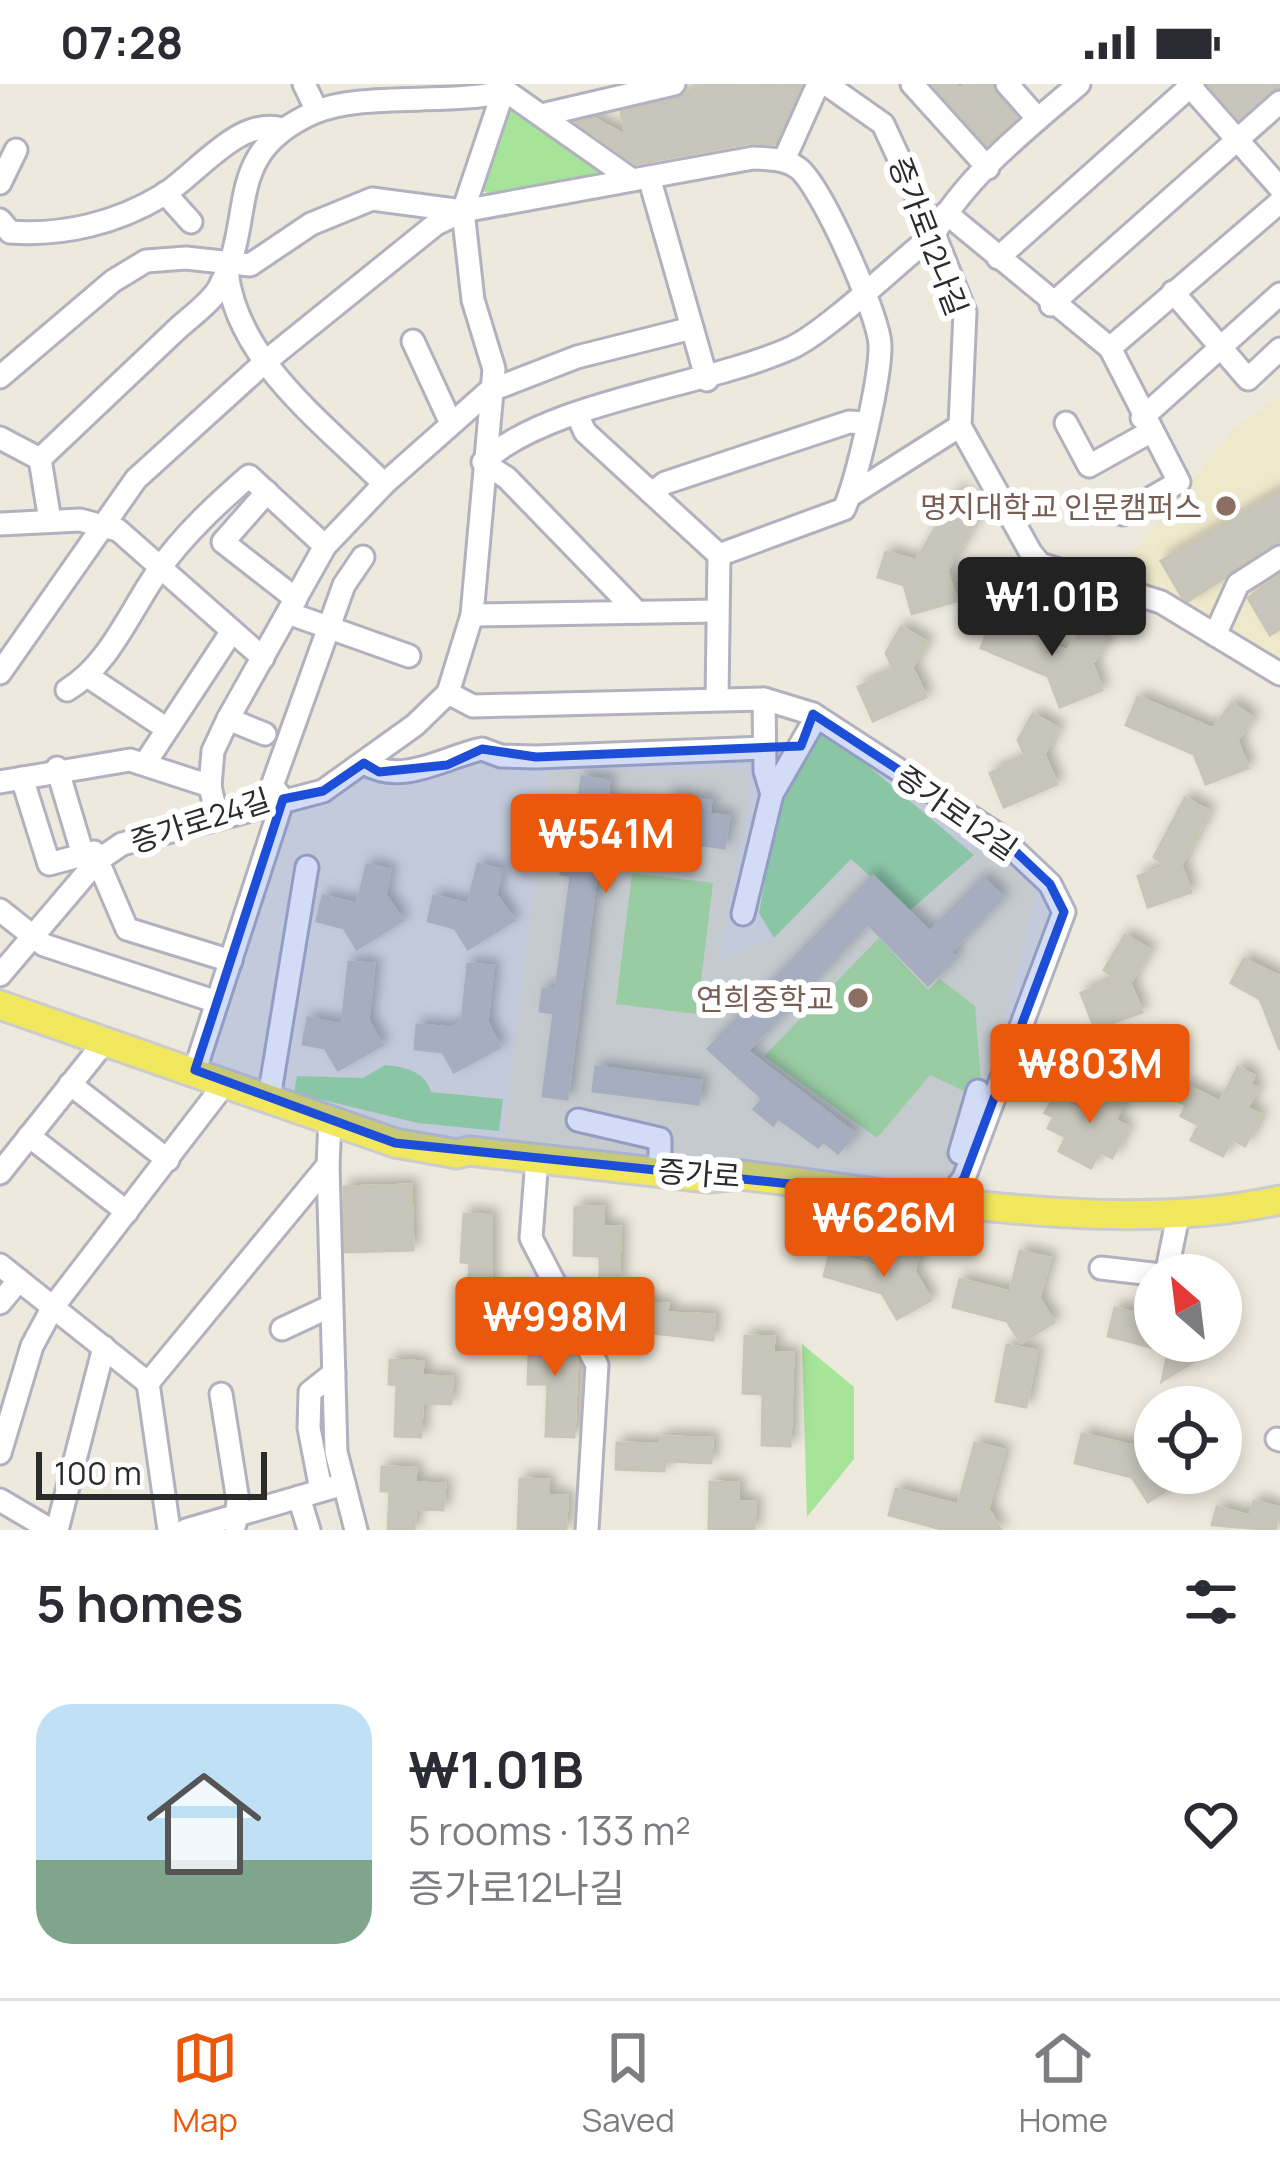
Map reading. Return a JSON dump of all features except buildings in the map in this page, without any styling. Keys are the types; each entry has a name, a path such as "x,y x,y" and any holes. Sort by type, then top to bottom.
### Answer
{"main road":[{"name":"증가로","path":"0,1005 395,1143 457,1154 537,1158 708,1178 741,1174 946,1200 1178,1216 1280,1200"}],"street":[{"path":"304,84 317,111"},
{"path":"546,114 674,84"},
{"name":"증가로12나길","path":"784,160 822,84 883,124 965,312 960,426"},
{"path":"912,84 988,168"},
{"path":"1007,84 1038,119"},
{"path":"483,462 498,449 577,414 707,380 796,346 934,234 946,213 988,168 1079,84"},
{"path":"998,258 1191,85 1280,188"},
{"path":"195,1070 283,799 323,790 364,764 448,693 472,615 494,369 473,300 463,211 500,88"},
{"path":"40,459 218,290 238,241 244,178 282,130 317,111 465,101 500,88 640,178 707,380"},
{"path":"1051,305 1280,102"},
{"path":"0,220 10,232 47,235 96,224 165,194 254,128 282,130"},
{"path":"0,182 16,150"},
{"path":"0,673 136,479 265,362 436,224 463,211 640,178 753,158 784,160 802,170 817,194 862,291 880,352 844,509 719,555"},
{"path":"165,194 191,222"},
{"path":"0,376 113,281 146,261 185,258 250,265 348,205 372,199 463,211"},
{"path":"1110,348 1280,202"},
{"path":"946,213 1051,305 1110,348 1179,482 1123,514"},
{"path":"226,265 229,290 265,362 384,484"},
{"path":"1173,292 1248,379 1280,350"},
{"path":"1066,423 1089,466 1146,425 1280,294"},
{"path":"217,817 210,786 213,751 228,719 325,546 384,484 489,391 577,357 692,328"},
{"path":"413,341 450,421"},
{"path":"577,414 584,432 719,555 717,698"},
{"path":"652,493 665,483 829,429 864,424"},
{"path":"850,495 960,426 1040,564 1161,602 1280,674"},
{"path":"0,438 40,459"},
{"path":"40,459 50,521"},
{"path":"483,462 507,478 637,612"},
{"path":"67,690 89,677 160,568 200,519 249,476 325,546"},
{"path":"267,492 224,542 292,606 330,630 409,656"},
{"path":"0,524 50,521 118,530 263,658"},
{"name":"증가로24길","path":"0,975 90,858 122,844 283,799 272,785 344,585 363,557"},
{"path":"1215,635 1238,584 1280,557"},
{"path":"472,615 717,611"},
{"path":"146,762 232,631"},
{"path":"89,677 167,728"},
{"path":"448,693 473,706 764,699 812,714 814,721 772,794 743,914"},
{"path":"764,699 772,794"},
{"name":"증가로12길","path":"812,714 998,834 1051,884 1064,912 964,1178 946,1200"},
{"path":"228,719 265,734"},
{"path":"364,764 379,772 447,765 482,749 501,756 536,757 766,748"},
{"path":"90,858 49,865 11,780 57,768 146,762 210,786"},
{"path":"57,768 90,858 127,929 230,962"},
{"path":"269,1099 308,867"},
{"path":"0,910 32,937 217,1002"},
{"path":"0,1173 106,1040"},
{"path":"0,1453 32,1346 52,1306 226,1082"},
{"path":"70,1084 168,1160"},
{"path":"946,1200 978,1091"},
{"path":"330,1120 329,1307 335,1453 356,1530"},
{"path":"578,1120 660,1138 660,1171"},
{"path":"0,1132 24,1142 127,1213"},
{"path":"537,1158 531,1238 597,1365 587,1530"},
{"path":"148,1382 328,1165"},
{"path":"1168,1254 1178,1216"},
{"path":"0,1265 148,1382 169,1530"},
{"path":"1101,1268 1134,1272"},
{"path":"0,1303 19,1280"},
{"path":"282,1330 329,1307"},
{"path":"0,1500 54,1530 104,1347"},
{"path":"309,1530 310,1392 334,1373"},
{"path":"221,1394 237,1522"},
{"path":"186,1530 237,1522 344,1484"}],"highlighted area":[{"path":"813,714 997,834 1050,884 1064,912 964,1178 946,1200 395,1143 195,1070 283,799 323,791 364,763 379,772 447,765 482,749 536,757 801,746"}],"shaded area":[{"name":"명지대학교 인문캠퍼스","path":"1280,396 1280,670 1108,584 1235,428"},
{"path":"746,769 750,790 719,960 774,938 851,859 909,911 987,836 1038,885 1001,1035 952,1176 706,1160 503,1138 549,770"}],"green space":[{"path":"507,105 612,175 496,200 479,187"},
{"path":"822,727 974,855 909,911 851,859 774,938 759,913 779,803"},
{"path":"632,873 713,883 697,1014 616,1004"},
{"path":"879,938 928,990 940,979 975,1006 981,1082 964,1091 930,1075 877,1138 764,1056"},
{"path":"385,1065 419,1075 431,1092 503,1099 499,1131 418,1123 294,1093 297,1076 363,1078"},
{"path":"802,1344 854,1387 854,1459 807,1517"}],"place":[{"name":"명지대학교 인문캠퍼스","path":"1226,506"},
{"name":"연희중학교","path":"858,998"}]}
